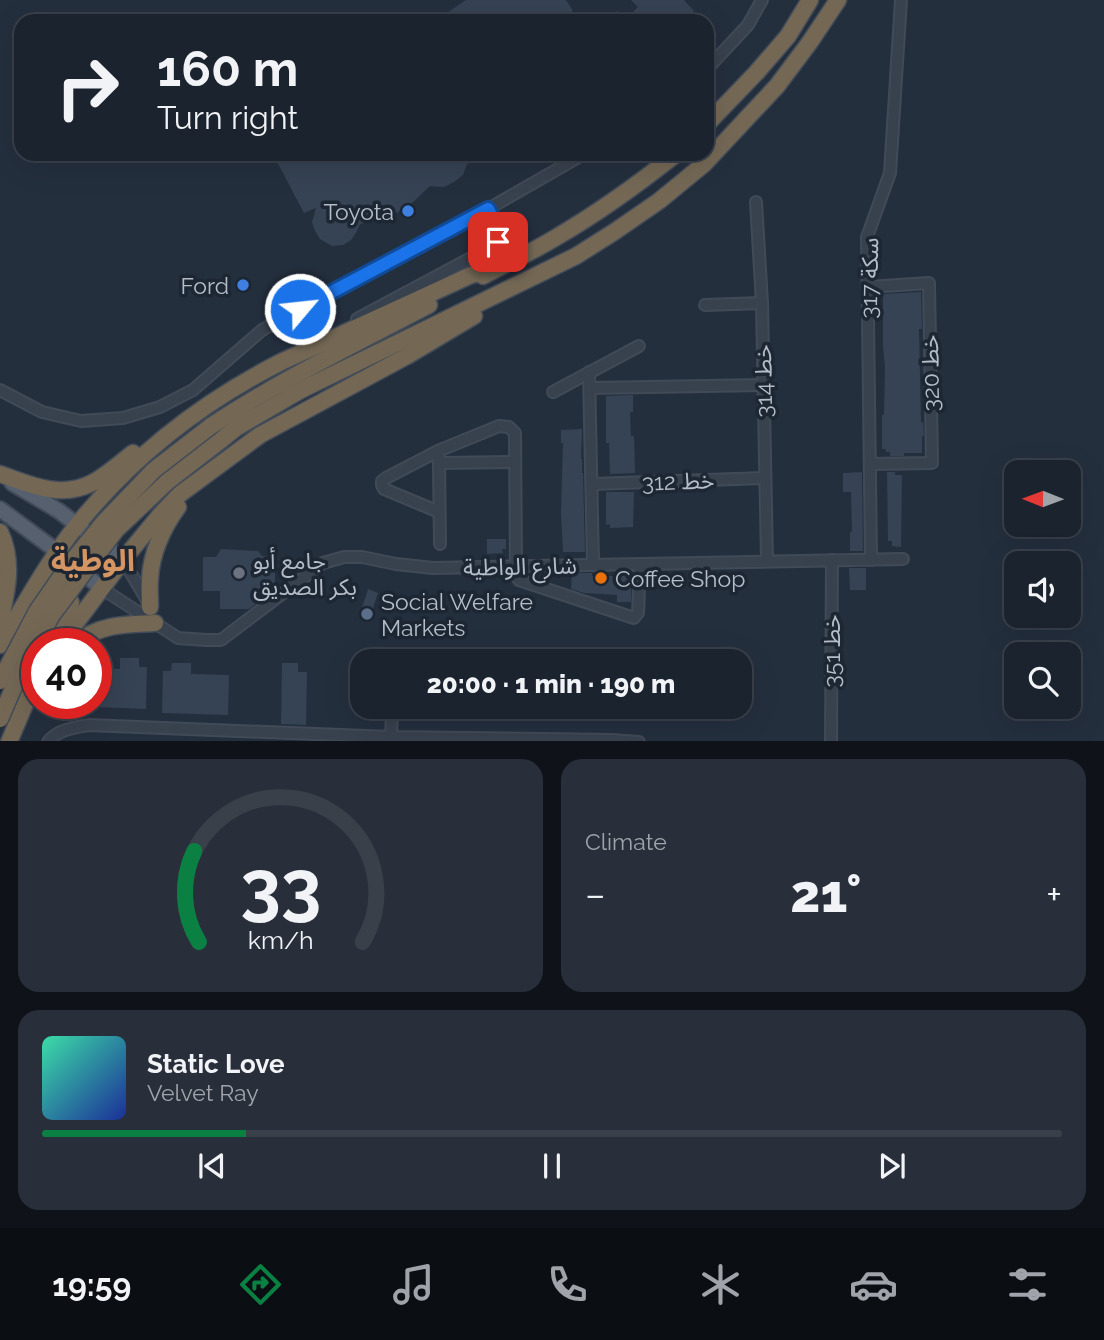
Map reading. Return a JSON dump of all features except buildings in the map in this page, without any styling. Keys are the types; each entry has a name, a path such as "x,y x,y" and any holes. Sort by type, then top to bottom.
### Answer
{"highway":[{"path":"714,117 788,36 810,0"},
{"path":"714,153 777,86 838,0"},
{"path":"0,681 37,611 69,565 104,522 154,470 238,408 556,238 600,210 666,161"},
{"path":"0,719 19,675 52,615 116,530 167,482 236,428 301,390 576,256 659,201 707,161"},
{"path":"0,475 40,489 67,491 81,488 94,482 163,430 262,371 471,275 492,271"},
{"path":"72,628 123,560 180,494 260,435 477,315 499,294"},
{"path":"0,645 78,524 131,466 202,409"},
{"path":"155,445 152,461 112,499 109,507 111,516 123,527 134,527 168,497 180,494"},
{"path":"150,607 150,578 158,546 170,517 200,480"},
{"path":"0,532 6,544 8,569 7,592 0,622"},
{"path":"21,611 44,587 49,584 57,585 64,589 71,603 59,628"},
{"path":"105,628 131,624 161,627"},
{"path":"10,741 21,717"}],"main road":[{"path":"0,475 78,524 123,560"},
{"path":"0,509 101,588"}],"street":[{"path":"714,61 748,25 762,0"},
{"name":"سكة 317","path":"871,560 867,237 890,173 901,0"},
{"path":"0,390 42,412 81,421 123,418 160,407 192,390 262,330 572,161"},
{"name":"خط 314","path":"756,202 762,303 766,561"},
{"path":"281,362 291,353 495,245 499,231 488,209"},
{"name":"خط 320","path":"867,286 929,283 932,449 932,463 870,464"},
{"path":"705,305 762,303"},
{"path":"553,392 639,346"},
{"path":"589,372 593,565"},
{"path":"590,388 764,385"},
{"path":"439,512 384,489 382,481 438,457 499,425 509,427 514,433 517,577 632,619 637,617 638,613 639,564"},
{"path":"438,457 515,462"},
{"path":"438,457 440,544"},
{"name":"خط 312","path":"592,484 765,478"},
{"name":"شارع الواطية","path":"101,588 178,638 221,640 323,563 344,556 433,568 903,559"},
{"path":"123,560 161,627"},
{"name":"خط 351","path":"831,741 832,560"},
{"path":"391,739 392,719"},
{"path":"48,741 61,731 89,726 391,739 639,741"}],"place":[{"name":"Toyota","path":"408,211"},
{"name":"Ford","path":"243,285"},
{"name":"جامع أبو بكر الصديق","path":"239,573"},
{"name":"Coffee Shop","path":"601,578"},
{"name":"Social Welfare Markets","path":"367,614"}],"district":[{"name":"الوطية","path":"93,560"}],"route":[{"path":"300,309 488,209 499,231 498,242"}]}
